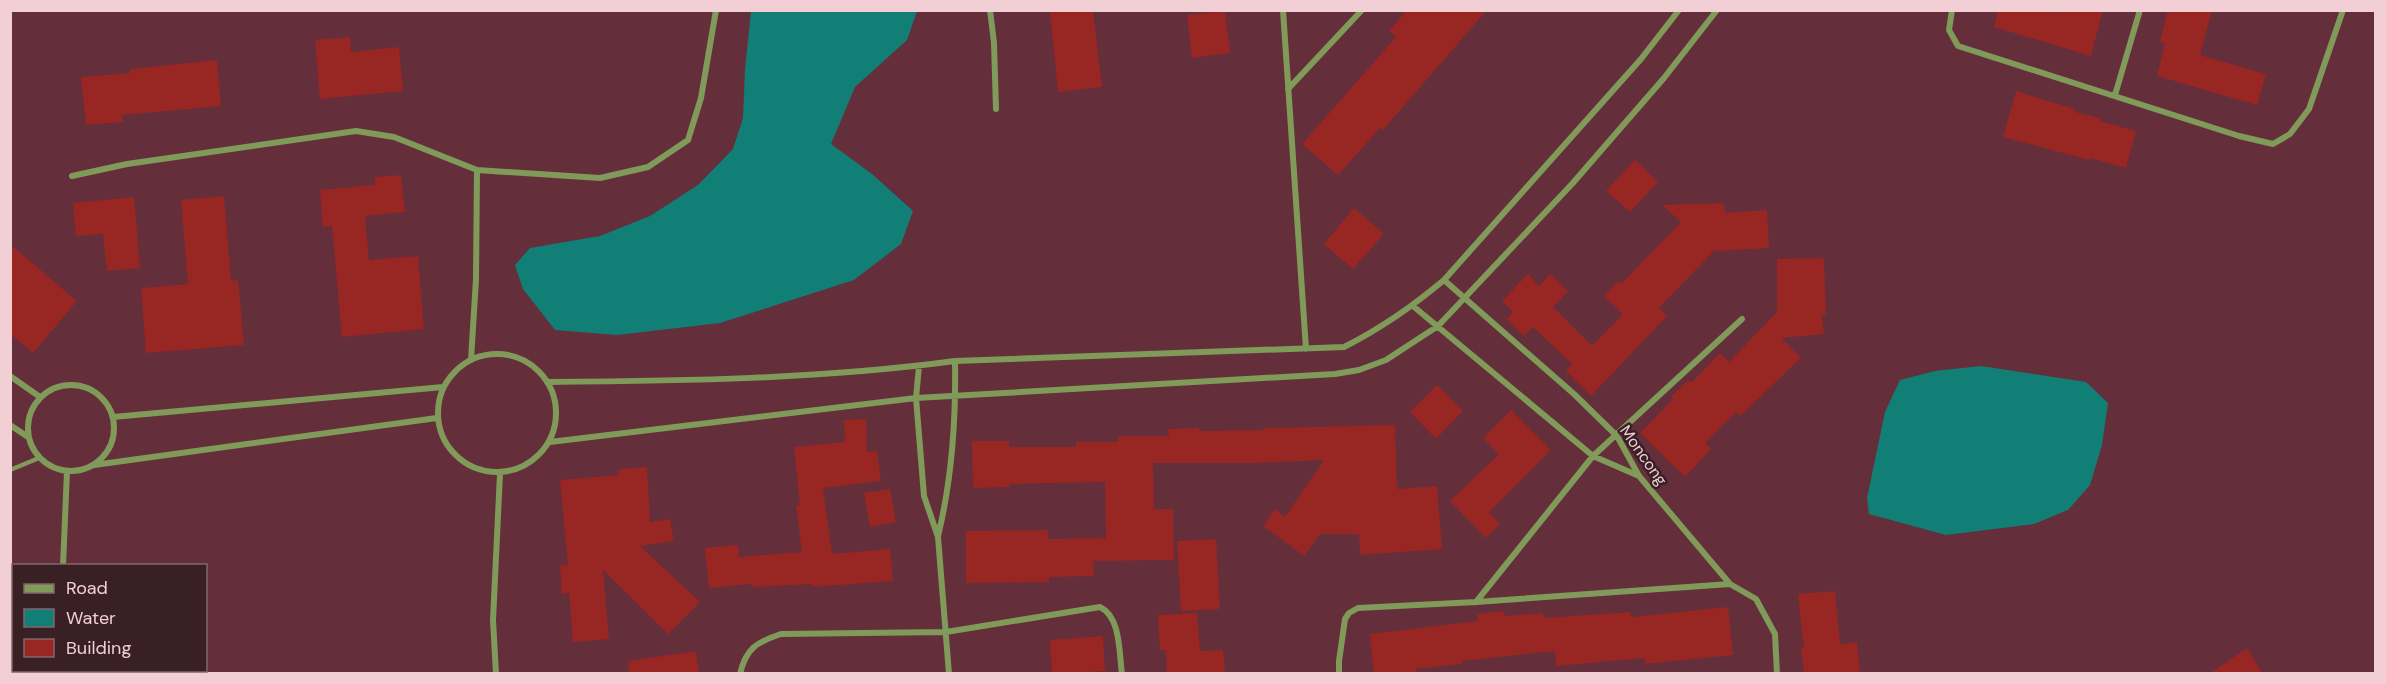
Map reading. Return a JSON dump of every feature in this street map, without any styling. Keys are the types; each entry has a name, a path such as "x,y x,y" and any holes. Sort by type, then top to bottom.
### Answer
{"street":[{"path":"72,176 127,164 356,131 393,136 477,170 600,178 648,167 688,140 701,98 716,10"},
{"path":"990,10 994,43 996,109"},
{"path":"1283,10 1306,349"},
{"path":"1288,88 1362,10"},
{"path":"547,382 704,381 919,366 955,361 1344,347 1368,335 1413,306 1444,280 1641,59 1679,10"},
{"path":"550,442 916,398 1335,374 1359,370 1386,360 1438,326 1465,299 1572,184 1664,78 1718,10"},
{"path":"1952,10 1949,30 1958,46 2228,132 2273,144 2290,134 2308,109 2343,10"},
{"path":"2115,95 2140,10"},
{"path":"471,360 476,279 477,170"},
{"name":"Moncong","path":"1444,280 1574,394 1617,436 1639,476 1730,584 1756,599 1775,634 1777,674"},
{"path":"1413,306 1593,456 1639,476"},
{"path":"1476,602 1593,456 1743,319"},
{"path":"487,355 510,356 531,365 547,382 556,412 550,442 529,464 500,474 470,467 447,447 437,418 443,387 453,373 471,360 487,355"},
{"path":"938,537 948,497 956,395 955,361"},
{"path":"919,366 916,398 924,496 938,537 949,674"},
{"path":"10,376 40,397"},
{"path":"28,437 29,415 40,397 52,389 66,385 80,386 93,391 104,401 113,417 112,442 105,455 94,465"},
{"path":"113,417 443,387"},
{"path":"10,425 28,437 39,458 48,465 67,471 83,470 94,465 437,418"},
{"path":"63,564 67,471"},
{"path":"496,674 493,620 500,474"},
{"path":"1339,674 1346,619 1349,613 1358,608 1730,584"},
{"path":"740,674 744,657 761,640 781,634 946,632 1100,607 1108,611 1114,621 1122,674"}],"lane":[{"path":"10,470 39,458"}],"water":[{"path":"751,11 917,11 907,40 855,87 831,144 872,174 913,211 901,244 854,280 720,323 617,335 555,330 523,289 515,265 530,248 600,236 650,216 698,185 733,149 743,118"},
{"path":"1981,366 2086,382 2108,403 2102,445 2090,485 2068,510 2034,524 1946,535 1869,514 1867,498 1885,412 1900,380 1935,371"}],"building":[{"path":"1050,10 1093,10 1102,87 1058,92"},
{"path":"1407,10 1487,10 1383,130 1380,128 1338,175 1302,144 1396,37 1389,31"},
{"path":"1998,10 2048,10 2059,13 2061,10 2103,10 2091,56 1994,27"},
{"path":"2168,10 2212,10 2200,55 2266,74 2257,105 2157,76 2165,44 2160,42"},
{"path":"1225,11 1230,53 1192,58 1187,15"},
{"path":"350,37 351,52 399,47 403,91 320,99 315,40"},
{"path":"217,60 221,106 122,115 123,122 86,125 81,77 130,73 130,69"},
{"path":"2016,91 2075,109 2075,112 2100,118 2100,121 2136,131 2126,168 2003,137"},
{"path":"1635,160 1658,182 1630,212 1606,191"},
{"path":"401,175 405,212 365,216 369,260 418,256 424,329 342,337 332,226 323,227 320,190 375,185 375,177"},
{"path":"224,196 231,281 238,280 244,345 146,353 141,288 188,284 181,200"},
{"path":"134,197 140,268 107,271 103,234 76,236 73,203"},
{"path":"1724,203 1725,213 1767,210 1769,248 1714,251 1659,308 1667,316 1591,396 1566,371 1572,364 1533,327 1524,336 1507,319 1513,312 1502,301 1528,274 1539,286 1550,274 1568,291 1553,307 1591,345 1594,344 1623,314 1604,296 1618,281 1621,284 1681,222 1662,205"},
{"path":"1354,208 1384,234 1353,269 1324,244"},
{"path":"10,244 77,301 33,353 10,334"},
{"path":"1824,258 1826,314 1822,315 1824,334 1781,338 1801,358 1740,416 1736,412 1705,443 1711,449 1685,477 1640,433 1688,380 1691,383 1720,353 1729,362 1777,312 1777,259"},
{"path":"1437,385 1463,411 1436,439 1410,412"},
{"path":"1511,410 1551,450 1489,512 1500,524 1486,538 1450,501 1499,454 1483,438"},
{"path":"866,419 867,452 877,451 881,481 823,488 832,554 890,549 893,581 812,587 812,584 753,587 752,584 709,588 705,548 738,545 739,557 802,552 796,505 800,505 794,447 845,442 844,420"},
{"path":"1395,425 1397,489 1437,486 1442,549 1360,555 1359,534 1320,534 1304,556 1263,526 1275,509 1285,517 1324,460 1153,463 1154,509 1173,509 1174,560 1093,561 1094,576 1049,577 1049,582 966,583 966,531 1048,530 1048,539 1106,538 1105,482 1010,484 1010,487 973,488 972,441 1009,441 1009,447 1076,447 1076,442 1118,442 1118,436 1169,436 1168,429 1265,430 1265,428"},
{"path":"647,467 650,522 670,519 674,541 640,546 700,602 668,634 603,570 609,639 573,642 569,593 562,594 560,566 568,565 560,480 619,475 619,469"},
{"path":"890,489 896,522 870,527 864,493"},
{"path":"1216,539 1220,609 1181,611 1177,541"},
{"path":"1835,591 1840,644 1857,642 1860,674 1804,674 1801,648 1804,648 1798,594"},
{"path":"1728,607 1733,655 1645,664 1644,658 1556,666 1555,651 1462,661 1462,664 1416,669 1416,674 1374,674 1370,634 1478,621 1477,614 1504,611 1505,616 1543,613 1543,618 1630,612 1631,617"},
{"path":"1197,613 1200,651 1223,650 1225,674 1167,674 1166,650 1160,650 1158,615"},
{"path":"1103,636 1105,671 1052,674 1050,640"},
{"path":"2247,648 2263,674 2209,674"},
{"path":"696,651 699,674 629,674 628,661"}]}
